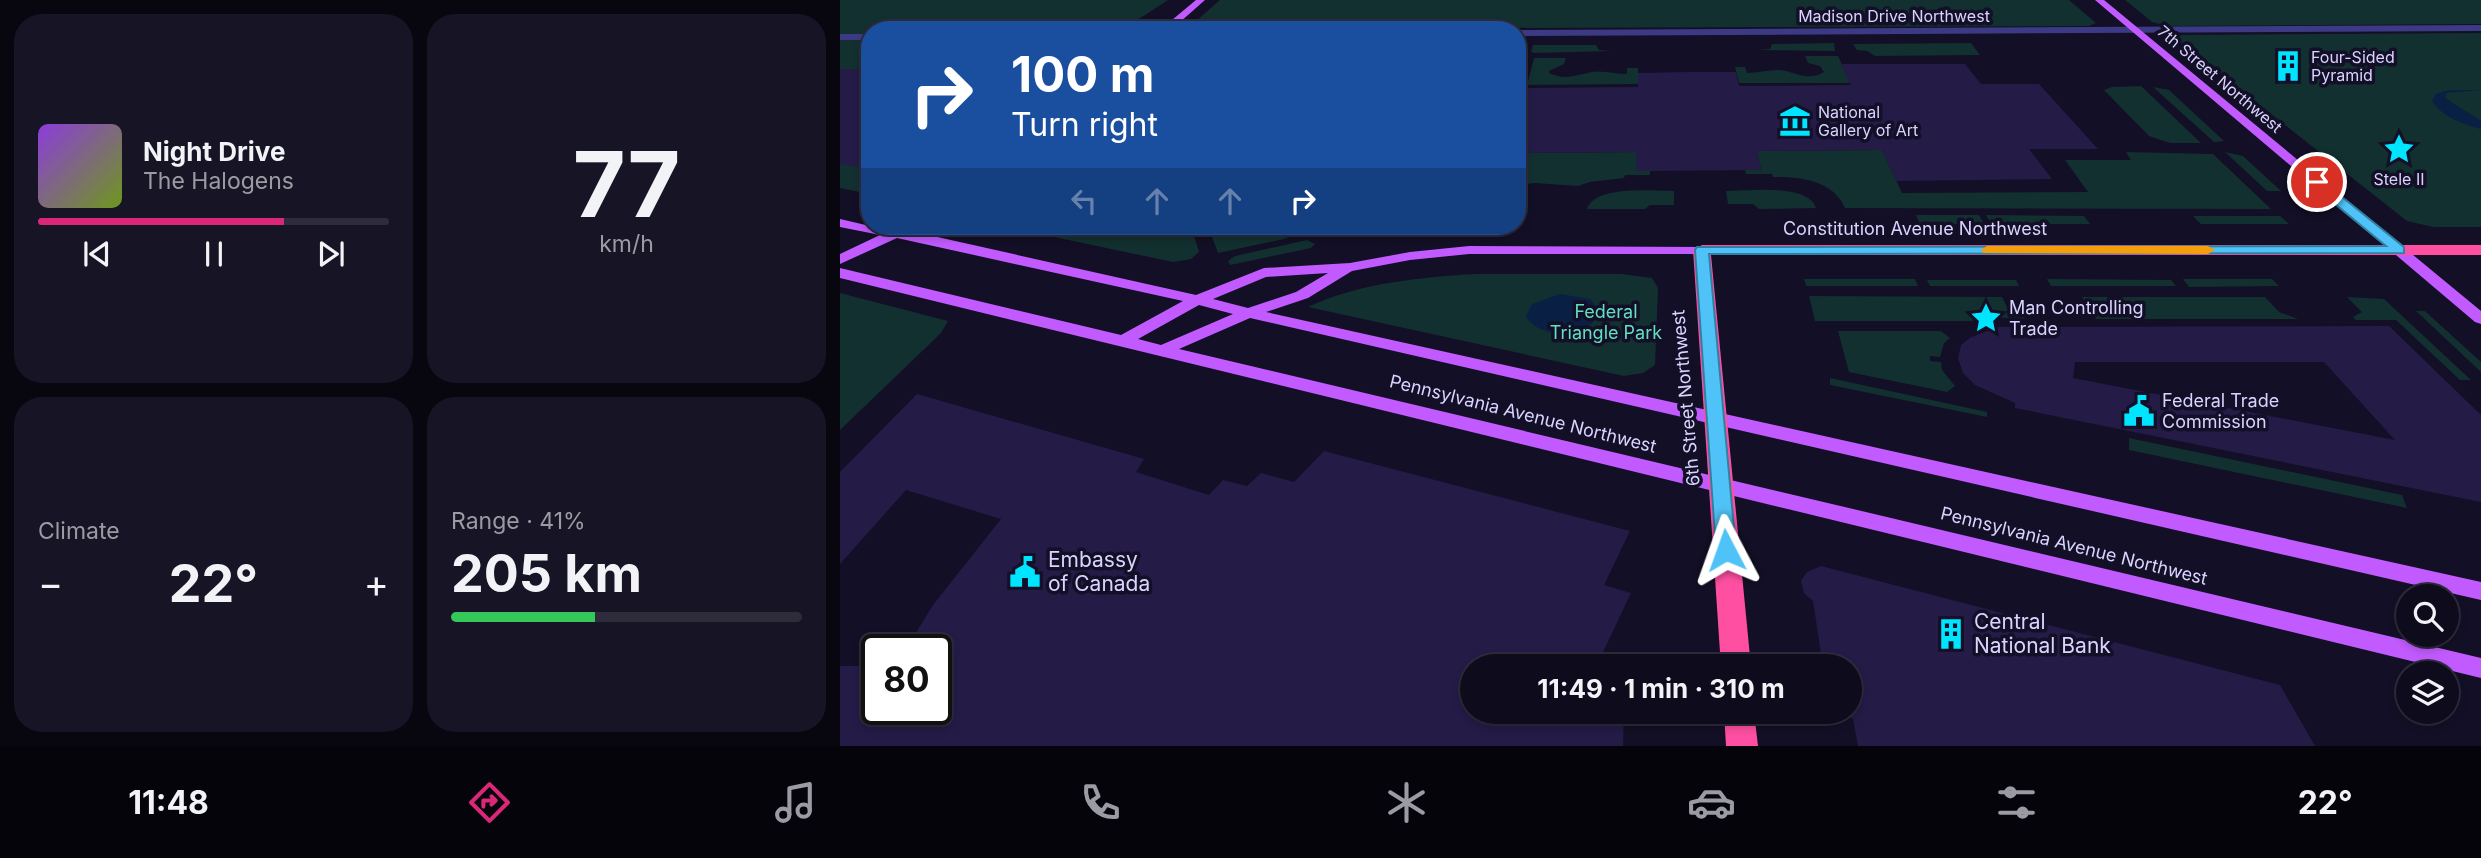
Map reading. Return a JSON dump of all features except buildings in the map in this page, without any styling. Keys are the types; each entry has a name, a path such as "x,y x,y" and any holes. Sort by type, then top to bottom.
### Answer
{"highway":[{"name":"Constitution Avenue Northwest","path":"1702,250 2481,250"},
{"name":"6th Street Northwest","path":"1702,250 1735,654"},
{"path":"1740,724 1742,746"}],"main road":[{"path":"1176,21 1201,0"},
{"name":"7th Street Northwest","path":"2098,0 2481,319"},
{"name":"Pennsylvania Avenue Northwest","path":"840,223 861,227"},
{"path":"840,260 891,235"},
{"name":"Pennsylvania Avenue Northwest","path":"904,235 2481,591"},
{"name":"Constitution Avenue Northwest","path":"1125,340 1196,300 1264,273 1350,267 1410,256 1468,250 1702,250"},
{"name":"Constitution Avenue Northwest","path":"1163,350 1248,313 1302,295 1350,267"},
{"name":"Pennsylvania Avenue Northwest","path":"840,273 2481,668"}],"street":[{"name":"Madison Drive Northwest","path":"1526,33 2481,28"},
{"path":"840,37 861,37"}],"green space":[{"path":"840,0 1168,0 1136,21 861,21 861,192 840,188"},
{"path":"1220,0 2069,0 2096,23 2089,26 1526,28 1526,21 1196,21"},
{"path":"2125,0 2481,0 2481,24 2167,26 2152,22"},
{"path":"2481,33 2481,227 2433,227 2407,221 2173,37 2181,35"},
{"path":"1834,43 1835,51 1757,50 1770,49 1772,44"},
{"path":"1971,43 1980,55 1875,56 1867,51 1857,50 1853,44"},
{"path":"1533,45 1596,45 1599,50 1612,51 1534,53 1531,52"},
{"path":"1805,56 1838,56 1850,83 1739,83 1735,67 1745,67 1747,73 1781,70 1810,76 1824,72 1820,66 1808,63"},
{"path":"1534,58 1566,58 1564,64 1549,71 1564,77 1597,71 1627,74 1627,68 1638,68 1638,84 1527,85"},
{"path":"2141,86 2201,143 2170,143 2149,136 2104,90 2112,87"},
{"path":"2153,87 2169,90 2224,141 2214,142"},
{"path":"1882,150 1902,193 2088,192 2065,160 2131,160 2126,152 2213,154 2271,209 1845,208 1832,191 1815,182 1773,177 1772,174 1746,174 1745,170 1761,170 1757,151"},
{"path":"1636,152 1636,171 1650,171 1650,175 1625,175 1624,178 1578,186 1526,184 1526,153"},
{"path":"2225,152 2243,156 2281,191 2267,191"},
{"path":"1639,190 1674,191 1674,205 1650,205 1645,209 1587,209 1592,201 1612,193"},
{"path":"1726,191 1790,192 1811,200 1816,208 1759,209 1753,204 1728,204"},
{"path":"1916,215 1979,215 1984,224 1920,224"},
{"path":"1986,215 2084,216 2090,224 1991,224"},
{"path":"2193,216 2280,216 2289,224 2201,224"},
{"path":"1045,235 1194,235 1199,252 1191,259 1173,262"},
{"path":"1211,235 1275,235 1289,238 1218,253"},
{"path":"1307,240 1315,244 1311,248 1230,265 1228,261 1235,256"},
{"name":"Federal Triangle Park","path":"1477,274 1622,274 1652,278 1658,288 1655,365 1643,373 1624,376 1308,307 1369,287 1412,279"},
{"path":"1804,279 1915,279 1918,286 1806,286"},
{"path":"2047,279 2171,280 2176,286 2051,286"},
{"path":"2183,279 2272,279 2279,286 2189,287"},
{"path":"1927,280 2016,280 2019,286 1930,286"},
{"path":"840,293 948,321 941,333 840,430"},
{"path":"1809,296 2002,297 2009,311 2023,315 2025,319 1972,316 1973,321 1815,321"},
{"path":"2082,297 2265,297 2279,312 2298,319 2096,319"},
{"path":"2347,297 2384,299 2471,380 2460,380 2396,320 2356,320 2353,317 2362,312"},
{"path":"2416,311 2425,311 2481,362 2481,372"},
{"path":"1838,331 1941,331 1950,338 1944,343 1940,357 1930,356 1930,361 1941,362 1942,370 1955,386 1947,392 1849,372"},
{"path":"1830,378 1987,412 1987,417 1830,385"},
{"path":"2129,438 2402,495 2407,508 2129,450"}],"water":[{"path":"2449,90 2481,90 2447,93 2445,98 2481,121 2481,129 2453,119 2436,107 2432,101 2436,94"},
{"path":"1560,294 1590,299 1599,310 1595,320 1587,327 1565,333 1553,333 1532,324 1526,316 1532,304"}],"slow traffic":[{"path":"1987,250 2208,250"}],"place":[{"name":"Four-Sided Pyramid","path":"2288,66"},
{"name":"National Gallery of Art","path":"1795,121"},
{"name":"Stele II","path":"2399,149"},
{"name":"Man Controlling Trade","path":"1986,318"},
{"name":"Federal Trade Commission","path":"2139,411"},
{"name":"Embassy of Canada","path":"1025,572"},
{"name":"Central National Bank","path":"1951,634"}],"route":[{"path":"1726,550 1702,250 2399,250 2317,182"}]}
